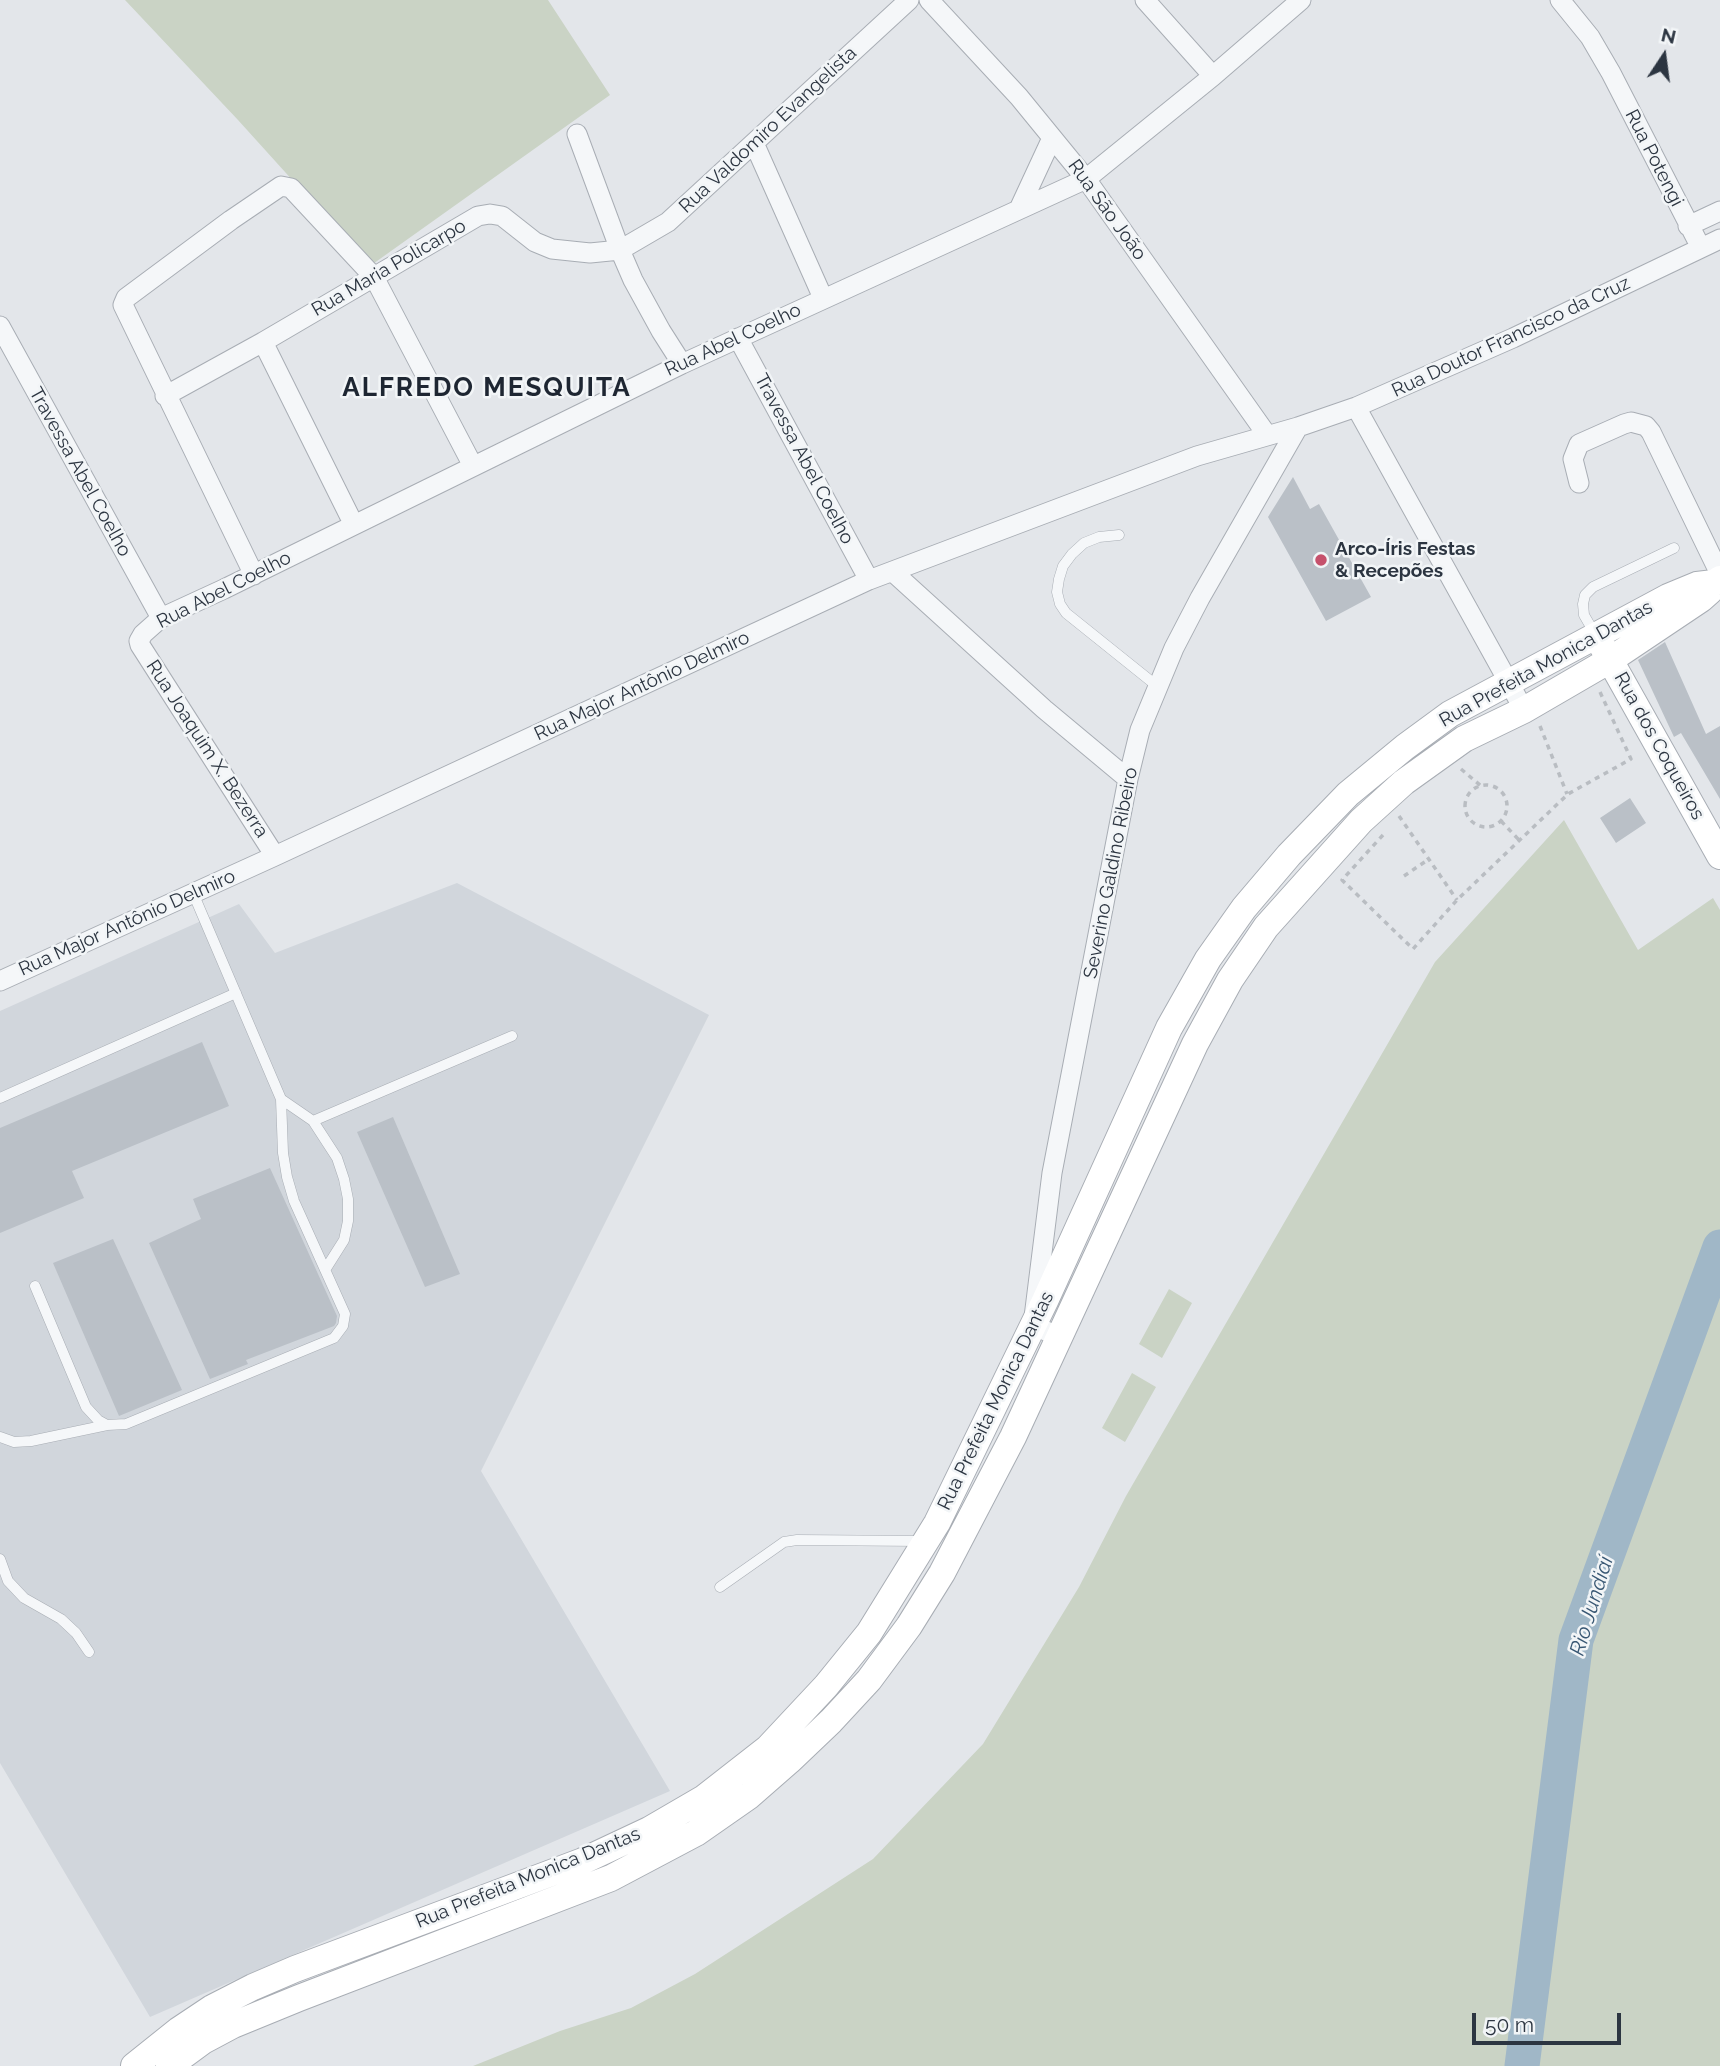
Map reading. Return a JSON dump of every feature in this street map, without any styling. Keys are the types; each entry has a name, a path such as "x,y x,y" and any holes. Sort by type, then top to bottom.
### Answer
{"main road":[{"name":"Rua Prefeita Monica Dantas","path":"134,2066 212,2008 253,1987 583,1861 649,1830 704,1798 768,1748 826,1686 869,1633 927,1541 1033,1325 1168,1028 1208,959 1244,908 1289,855 1348,794 1450,714 1668,597 1718,579"},
{"name":"Rua Prefeita Monica Dantas","path":"169,2066 203,2041 244,2021 611,1878 696,1833 749,1796 831,1721 869,1680 909,1626 942,1573 1013,1437 1195,1044 1230,980 1266,927 1361,821 1404,782 1464,739 1530,714 1701,599 1718,579"},
{"name":"Rua dos Coqueiros","path":"1597,637 1720,856"}],"street":[{"name":"Rua Valdomiro Evangelista","path":"620,250 668,222 909,0"},
{"name":"Rua São João","path":"929,0 1019,97 1086,178 1267,435"},
{"path":"1145,0 1213,76"},
{"name":"Rua Abel Coelho","path":"139,641 161,618 254,575 682,364 1086,178 1213,76 1301,0"},
{"name":"Rua Potengi","path":"1560,0 1590,37 1611,73 1701,248"},
{"path":"577,134 620,250 661,331 682,364"},
{"path":"1020,207 1052,138"},
{"path":"754,143 823,298"},
{"path":"254,575 123,309 126,298 231,220 285,186 290,188 374,277 473,466"},
{"path":"1688,226 1720,211"},
{"name":"Rua Maria Policarpo","path":"165,396 264,342 472,219 490,214 508,219 535,242 552,250 590,253 620,250"},
{"name":"Rua Doutor Francisco da Cruz","path":"1298,427 1356,407 1513,338 1720,239"},
{"name":"Travessa Abel Coelho","path":"0,326 161,618"},
{"name":"Travessa Abel Coelho","path":"738,338 869,580"},
{"path":"264,342 354,525"},
{"path":"1356,407 1510,684 1530,714"},
{"path":"1579,483 1573,459 1579,444 1631,422 1646,426 1718,579"},
{"name":"Rua Major Antônio Delmiro","path":"0,981 869,580 1197,456 1298,427"},
{"name":"Severino Galdino Ribeiro","path":"1033,1325 1052,1173 1128,779 1140,730 1157,686 1199,598 1298,427"},
{"path":"893,572 1044,709 1128,779"},
{"name":"Rua Joaquim X. Bezerra","path":"139,641 275,856"},
{"path":"1033,1325 1059,1337"}],"lane":[{"path":"1119,535 1099,537 1084,543 1072,554 1063,566 1059,579 1057,592 1060,604 1066,613 1157,686"},
{"path":"1597,637 1584,615 1586,595 1593,587 1674,548"},
{"path":"0,1437 14,1442 31,1441 107,1424 126,1424 334,1338 343,1326 345,1314 294,1201 287,1177 283,1153 281,1099 193,893"},
{"path":"0,1098 236,993"},
{"path":"313,1121 512,1036"},
{"path":"281,1099 313,1121 337,1158 348,1199 348,1221 344,1240 325,1270"},
{"path":"35,1286 86,1407 107,1424"},
{"path":"720,1587 784,1542 927,1541"},
{"path":"0,1559 8,1581 24,1598 61,1619 76,1633 89,1652"}],"path":[{"path":"1383,835 1342,880 1413,949 1457,900 1568,794 1631,759 1597,687"},
{"path":"1530,714 1568,794"},
{"path":"1470,761 1459,768 1481,786"},
{"path":"1481,786 1495,786 1505,796 1507,809 1501,821 1495,825 1481,826 1470,819 1466,813 1469,793 1481,786"},
{"path":"1391,825 1399,816 1457,900"},
{"path":"1501,821 1520,841"},
{"path":"1404,876 1429,859"}],"shaded area":[{"path":"457,883 709,1015 481,1471 670,1791 150,2017 0,1763 0,1011 239,904 275,953"}],"green space":[{"path":"125,0 548,0 610,95 370,266"},
{"path":"1564,820 1638,950 1713,898 1720,910 1720,2066 473,2066 560,2031 631,2008 695,1974 873,1859 983,1744 1079,1587 1126,1496 1435,962"},
{"path":"1169,1289 1192,1303 1162,1358 1139,1344"},
{"path":"1132,1373 1156,1387 1125,1442 1102,1428"}],"building":[{"path":"1293,477 1310,509 1319,504 1371,597 1326,621 1268,517"},
{"path":"1665,642 1706,734 1720,726 1720,799 1681,733 1674,737 1638,660"},
{"path":"1630,798 1646,823 1616,843 1600,818"},
{"path":"202,1042 229,1106 72,1171 84,1198 0,1233 0,1128"},
{"path":"393,1117 460,1274 425,1287 357,1132"},
{"path":"270,1168 337,1316 336,1323 246,1360 248,1364 210,1379 149,1243 201,1219 193,1199"},
{"path":"113,1239 182,1390 119,1416 53,1263"}],"waterway":[{"name":"Rio Jundiaí","path":"1522,2066 1576,1640 1720,1247"}],"place":[{"name":"Arco-Íris Festas & Recepões","path":"1321,560"}],"district":[{"name":"ALFREDO MESQUITA","path":"487,388"}]}
